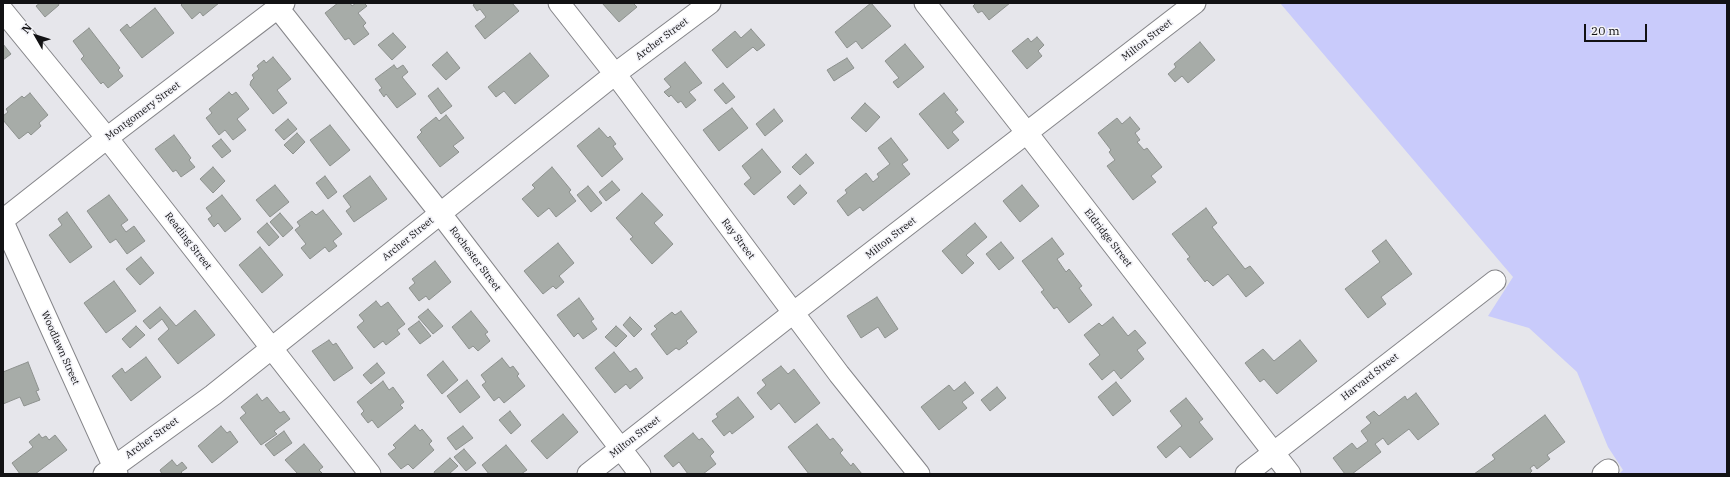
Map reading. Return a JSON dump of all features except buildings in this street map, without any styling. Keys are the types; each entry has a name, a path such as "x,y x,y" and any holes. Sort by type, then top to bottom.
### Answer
{"street":[{"name":"Ray Street","path":"559,3 615,74 839,374 919,474"},
{"name":"Archer Street","path":"111,472 272,348 615,74 710,3"},
{"name":"Eldridge Street","path":"925,3 1290,474"},
{"name":"Milton Street","path":"588,474 793,313 1195,3"},
{"name":"Montgomery Street","path":"3,221 107,138 281,5"},
{"name":"Rochester Street","path":"281,5 640,474"},
{"name":"Reading Street","path":"3,11 107,138 370,474"},
{"name":"Woodlawn Street","path":"3,221 111,472"},
{"name":"Harvard Street","path":"1246,474 1495,281"}],"shaded area":[{"path":"1280,3 1727,3 1727,474 1619,474 1623,470 1608,447 1577,372 1529,328 1488,316 1513,277"}]}
